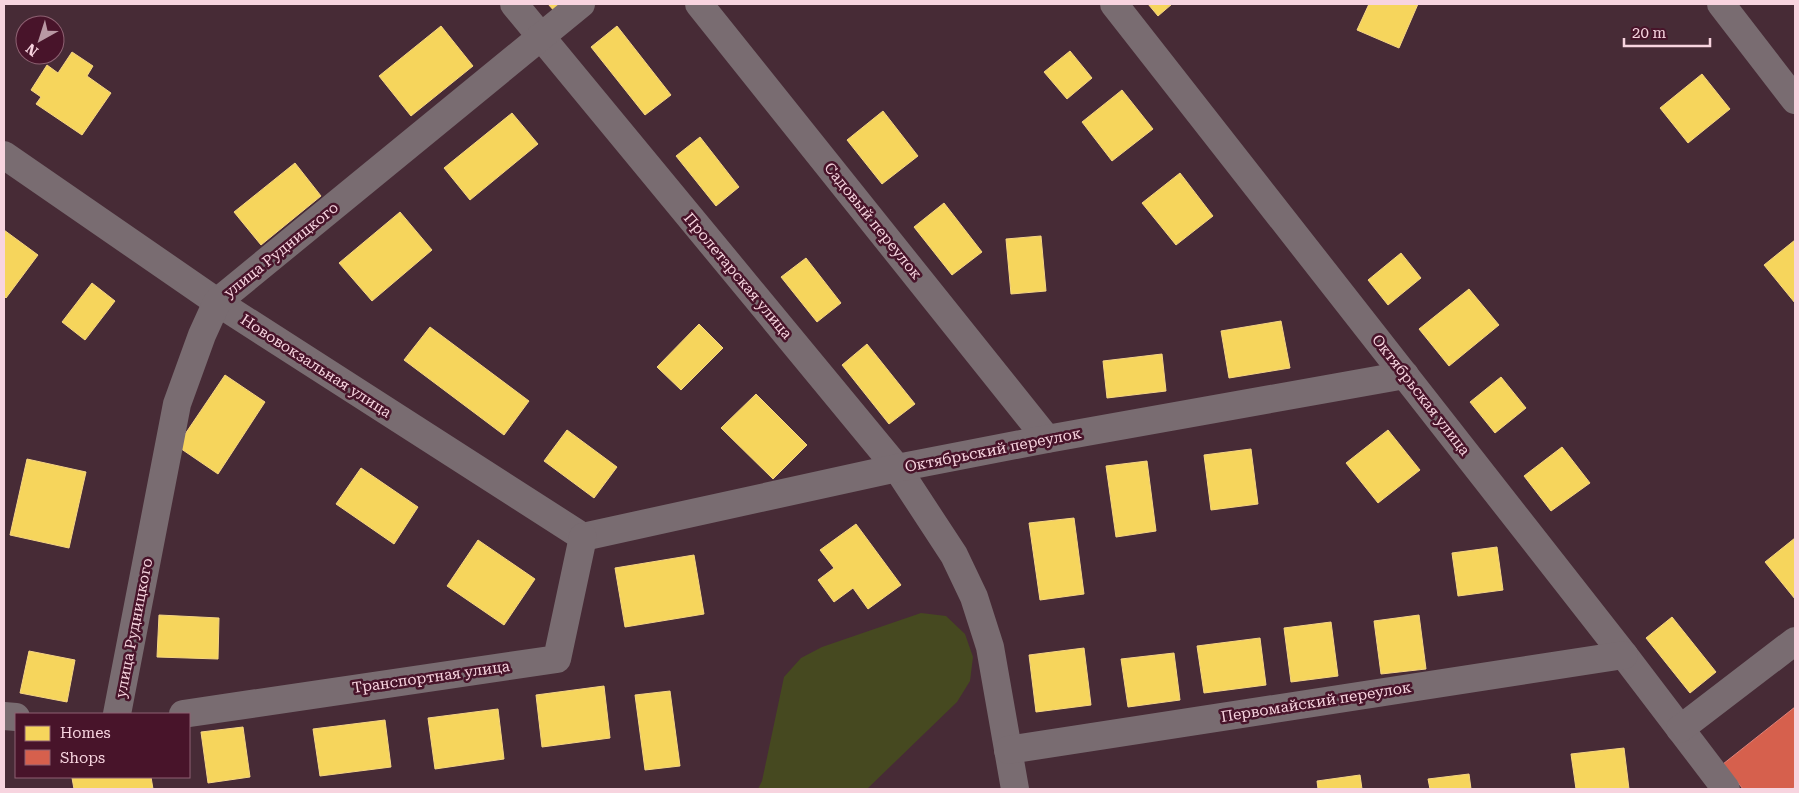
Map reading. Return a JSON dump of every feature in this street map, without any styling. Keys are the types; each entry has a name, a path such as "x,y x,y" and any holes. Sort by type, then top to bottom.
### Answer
{"street":[{"name":"Пролетарская улица","path":"514,4 897,468 954,555 974,597 990,647 1015,789"},
{"name":"улица Рудницкого","path":"117,713 177,404 216,302 581,4"},
{"name":"Садовый переулок","path":"698,4 1047,439"},
{"name":"Октябрьская улица","path":"1114,4 1405,374 1726,789"},
{"path":"1721,4 1795,100"},
{"name":"Нововокзальная улица","path":"4,155 216,302 583,537"},
{"name":"Октябрьский переулок","path":"583,537 897,468 1405,374"},
{"name":"Транспортная улица","path":"190,713 557,659 583,537"},
{"path":"1680,729 1795,641"},
{"name":"Первомайский переулок","path":"1008,750 1624,655"}],"green space":[{"path":"921,613 946,616 965,634 973,657 970,681 957,702 867,789 758,789 762,781 784,677 801,658 822,647"}],"building: Homes":[{"path":"548,4 567,4 556,13"},
{"path":"1148,4 1172,4 1158,16"},
{"path":"1369,4 1418,4 1399,48 1357,30"},
{"path":"441,26 473,66 411,116 379,76"},
{"path":"617,26 671,95 645,115 591,47"},
{"path":"1070,51 1092,78 1067,99 1044,72"},
{"path":"72,52 93,66 87,76 111,93 82,135 36,104 41,97 31,90 47,65 58,73"},
{"path":"1702,74 1730,109 1688,143 1660,108"},
{"path":"1122,90 1153,129 1112,161 1082,122"},
{"path":"883,111 918,156 882,184 847,140"},
{"path":"512,113 538,144 470,200 444,168"},
{"path":"700,137 739,187 716,206 676,156"},
{"path":"295,163 321,196 261,245 234,212"},
{"path":"1180,173 1213,216 1176,245 1142,203"},
{"path":"944,203 982,252 952,275 914,227"},
{"path":"400,212 432,250 372,301 339,263"},
{"path":"4,230 38,255 6,298 4,296"},
{"path":"1041,236 1046,291 1011,294 1006,239"},
{"path":"1795,240 1795,303 1764,265"},
{"path":"1401,253 1421,278 1388,305 1368,280"},
{"path":"806,258 841,303 817,322 781,277"},
{"path":"92,283 115,301 85,340 62,322"},
{"path":"1469,289 1499,325 1449,366 1419,329"},
{"path":"1281,321 1290,368 1229,378 1221,331"},
{"path":"699,324 723,348 681,390 657,367"},
{"path":"430,327 529,401 504,435 404,360"},
{"path":"867,344 915,404 889,424 842,365"},
{"path":"1162,354 1166,391 1107,398 1103,361"},
{"path":"225,375 265,402 218,474 177,446"},
{"path":"1501,377 1526,408 1495,433 1470,402"},
{"path":"756,394 807,445 773,479 721,428"},
{"path":"567,430 617,467 594,498 544,461"},
{"path":"1388,430 1420,470 1378,503 1346,463"},
{"path":"1562,447 1590,483 1551,511 1524,476"},
{"path":"1251,449 1258,504 1211,510 1204,455"},
{"path":"27,459 86,472 69,548 10,535"},
{"path":"1147,461 1156,531 1116,537 1106,466"},
{"path":"361,468 418,507 394,544 336,504"},
{"path":"1074,518 1084,594 1040,600 1029,523"},
{"path":"856,524 901,585 868,609 853,588 834,602 818,580 834,568 820,550"},
{"path":"1795,538 1795,599 1765,562"},
{"path":"478,540 535,579 504,625 447,586"},
{"path":"1497,547 1503,590 1458,596 1452,553"},
{"path":"694,555 704,614 625,627 615,568"},
{"path":"159,615 219,618 218,659 157,657"},
{"path":"1419,615 1426,669 1381,674 1374,621"},
{"path":"1672,617 1716,672 1690,693 1646,638"},
{"path":"1331,622 1338,676 1291,682 1284,628"},
{"path":"1260,638 1266,685 1204,693 1197,646"},
{"path":"1084,648 1091,705 1036,712 1029,655"},
{"path":"29,651 75,660 67,702 20,693"},
{"path":"1174,653 1180,700 1128,707 1121,659"},
{"path":"604,686 610,738 542,747 536,695"},
{"path":"670,691 680,766 645,770 635,695"},
{"path":"498,709 504,759 435,769 428,718"},
{"path":"385,720 391,767 320,776 313,729"},
{"path":"243,727 250,777 208,783 201,732"},
{"path":"1624,748 1629,789 1576,789 1571,754"},
{"path":"1469,774 1471,789 1430,789 1428,779"},
{"path":"1360,775 1362,789 1318,789 1317,781"},
{"path":"72,778 151,778 153,789 74,789"}],"building: Shops":[{"path":"1795,707 1795,787 1792,789 1743,789 1723,764"}]}
